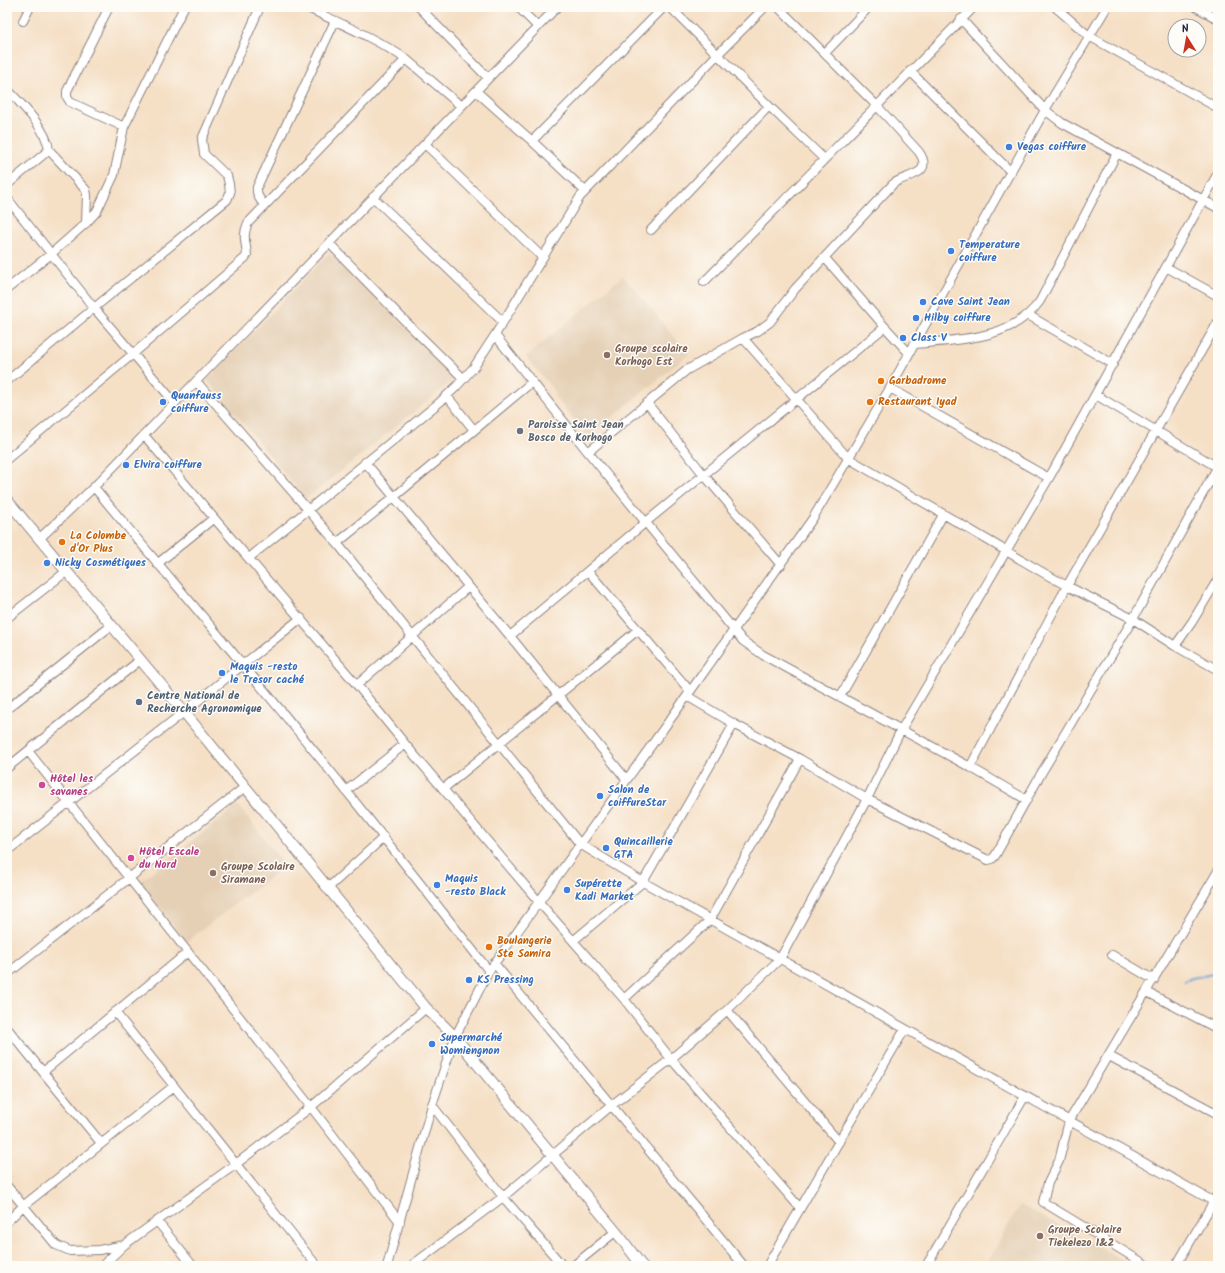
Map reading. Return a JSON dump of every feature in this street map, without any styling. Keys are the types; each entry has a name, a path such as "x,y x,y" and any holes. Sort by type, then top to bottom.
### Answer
{"main road":[{"path":"7,500 184,712 426,1008 455,1037 642,1266"}],"street":[{"path":"23,21 30,7"},
{"path":"109,7 67,91 67,97 70,102 124,127"},
{"path":"7,289 51,254 86,223 97,211 114,175 124,127 184,7"},
{"path":"7,380 227,200 230,193 230,184 227,176 204,154 202,139 260,7"},
{"path":"306,7 384,46 406,59 461,106"},
{"path":"419,7 488,78"},
{"path":"518,7 538,26"},
{"path":"40,538 94,487 558,7"},
{"path":"532,141 664,7"},
{"path":"670,7 824,159"},
{"path":"249,558 447,396 464,379 474,367 495,335 575,204 585,191 765,7"},
{"path":"588,452 688,370 758,331 770,322 795,289 893,184 900,179 916,175 923,168 924,163 919,152 877,106 778,7"},
{"path":"824,53 869,7"},
{"path":"704,282 974,7"},
{"path":"1055,7 1089,36 1218,108"},
{"path":"387,1266 432,1105 455,1037 489,971 813,518 890,388 1046,110 1106,7"},
{"path":"1196,7 1218,19"},
{"path":"961,19 1046,110 1062,122 1218,208"},
{"path":"266,205 260,201 256,191 257,187 335,21"},
{"path":"7,459 134,354 247,255 244,231 248,223 406,59"},
{"path":"910,71 1011,172"},
{"path":"7,89 35,121 48,143 49,150 86,190 86,223"},
{"path":"476,91 585,191"},
{"path":"651,230 769,106"},
{"path":"425,144 542,257"},
{"path":"7,185 49,150"},
{"path":"914,344 977,337 1010,326 1028,315 1040,301 1117,153"},
{"path":"411,1266 503,1196 612,1104 671,1059 727,1010 780,959 867,799 901,730 1049,478 1218,173"},
{"path":"373,197 503,322"},
{"path":"7,198 94,308 175,403"},
{"path":"329,243 464,379"},
{"path":"825,258 909,353"},
{"path":"1166,267 1218,296"},
{"path":"1028,315 1113,364"},
{"path":"970,767 1067,586 1218,322"},
{"path":"510,636 646,522 885,326"},
{"path":"495,335 588,452 734,630 748,645 762,655 970,767 1027,800"},
{"path":"743,338 848,458 943,515 1067,586 1133,619 1175,646 1218,670"},
{"path":"196,381 336,543 413,636 498,744 580,844 710,920 1216,1203"},
{"path":"336,543 394,497 532,382"},
{"path":"890,388 1049,478"},
{"path":"588,571 638,630 688,694 734,724 800,759 867,799 988,860 992,859 1133,619 1218,467 1096,395"},
{"path":"447,396 474,430"},
{"path":"647,403 704,475 781,564"},
{"path":"144,435 358,685 405,744 538,902 624,999 671,1059 800,1208"},
{"path":"365,462 510,636 626,779"},
{"path":"1211,480 1218,486"},
{"path":"94,487 384,837 489,971"},
{"path":"840,697 943,515"},
{"path":"157,564 214,518"},
{"path":"7,618 67,571"},
{"path":"1175,646 1192,622 1218,579"},
{"path":"358,685 468,587"},
{"path":"7,851 301,618"},
{"path":"7,709 112,626"},
{"path":"443,789 638,630"},
{"path":"7,768 140,660"},
{"path":"573,940 643,882 734,724"},
{"path":"346,791 405,744"},
{"path":"28,751 311,1107 400,1222"},
{"path":"624,999 710,920 800,759"},
{"path":"7,974 245,787"},
{"path":"328,888 384,837"},
{"path":"1148,1266 1043,1202 1048,1183 1059,1161 1069,1121 1218,871"},
{"path":"43,1072 188,952"},
{"path":"1112,955 1154,980"},
{"path":"494,963 612,1104 744,1266"},
{"path":"1147,992 1218,1028"},
{"path":"102,1266 124,1245 236,1164 311,1107 426,1008"},
{"path":"727,1010 839,1142"},
{"path":"115,1012 316,1266"},
{"path":"7,1028 101,1143"},
{"path":"767,1266 905,1029"},
{"path":"1109,1056 1218,1114"},
{"path":"7,1222 23,1206 174,1086"},
{"path":"926,1266 1025,1096"},
{"path":"432,1105 503,1196 563,1266"},
{"path":"7,1186 56,1245 70,1251 98,1250 124,1245"},
{"path":"1176,1266 1216,1203 1218,1194"},
{"path":"157,1221 193,1266"},
{"path":"573,1266 615,1232"}],"shaded area":[{"path":"329,253 457,377 306,499 207,380"},
{"name":"Groupe scolaire Korhogo Est","path":"623,276 689,354 588,437 554,396 556,393 526,357"},
{"name":"Groupe Scolaire Siramane","path":"238,805 285,866 186,942 139,882"},
{"name":"Groupe Scolaire Tiekelezo 1&2","path":"1020,1205 1135,1266 985,1266"}],"waterway":[{"path":"1185,981 1192,978 1218,973"}],"place":[{"name":"Vegas coiffure","path":"1009,147"},
{"name":"Temperature coiffure","path":"951,251"},
{"name":"Cave Saint Jean","path":"923,302"},
{"name":"Hilby coiffure","path":"916,318"},
{"name":"Class V","path":"903,338"},
{"name":"Groupe scolaire Korhogo Est","path":"607,355"},
{"name":"Garbadrome","path":"881,381"},
{"name":"Quanfauss coiffure","path":"163,402"},
{"name":"Restaurant Iyad","path":"870,402"},
{"name":"Paroisse Saint Jean Bosco de Korhogo","path":"520,431"},
{"name":"Elvira coiffure","path":"126,465"},
{"name":"La Colombe d'Or Plus","path":"62,542"},
{"name":"Nicky Cosmétiques","path":"47,563"},
{"name":"Maquis -resto le Tresor caché","path":"222,673"},
{"name":"Centre National de Recherche Agronomique","path":"139,702"},
{"name":"Hôtel les savanes","path":"42,785"},
{"name":"Salon de coiffureStar","path":"600,796"},
{"name":"Quincaillerie GTA","path":"606,848"},
{"name":"Hôtel Escale du Nord","path":"131,858"},
{"name":"Groupe Scolaire Siramane","path":"213,873"},
{"name":"Maquis -resto Black","path":"437,885"},
{"name":"Supérette Kadi Market","path":"567,890"},
{"name":"Boulangerie Ste Samira","path":"489,947"},
{"name":"KS Pressing","path":"469,980"},
{"name":"Supermarché Womiengnon","path":"432,1044"},
{"name":"Groupe Scolaire Tiekelezo 1&2","path":"1040,1236"}]}
